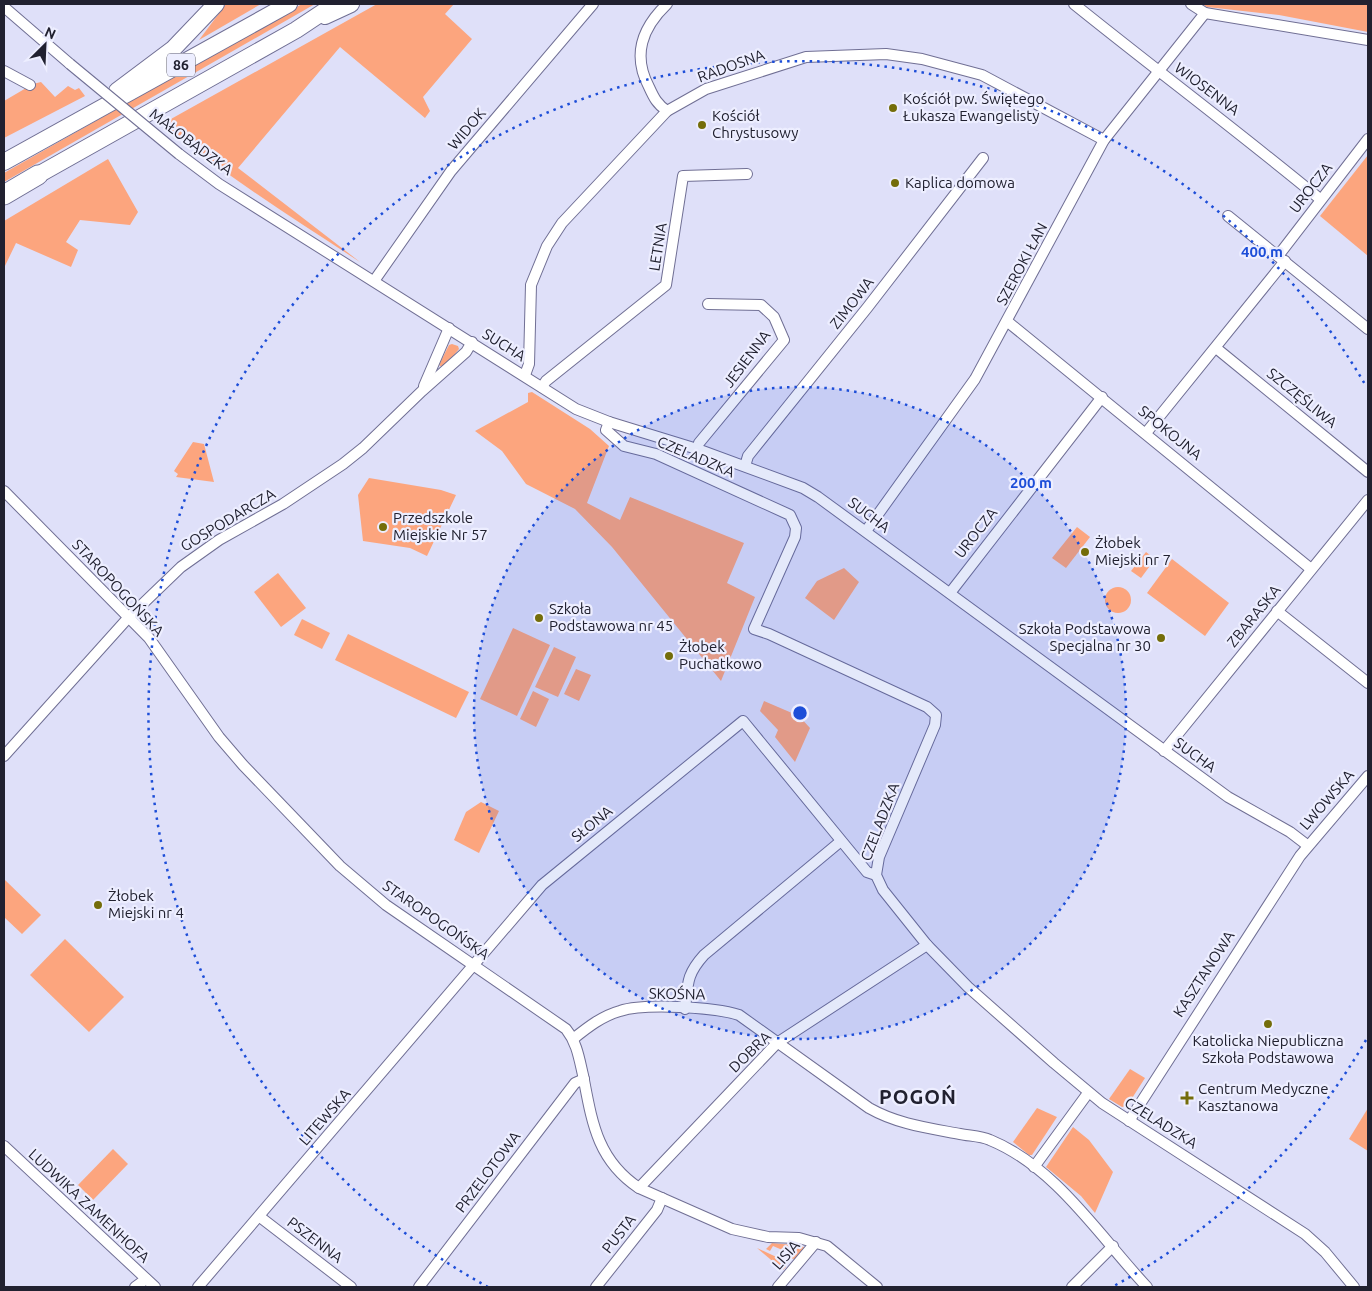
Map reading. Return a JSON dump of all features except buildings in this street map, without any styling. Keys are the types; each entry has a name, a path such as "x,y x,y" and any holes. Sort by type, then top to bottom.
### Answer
{"highway":[{"path":"4,195 38,176"}],"main road":[{"path":"70,124 173,49 216,4"},
{"name":"86","path":"4,162 70,124 146,85 289,4"},
{"name":"86","path":"38,176 296,30 335,4"},
{"path":"296,30 351,4"}],"street":[{"name":"WIDOK","path":"374,281 451,171 593,4"},
{"path":"667,4 651,20 645,32 640,49 640,59 641,69 657,104 667,111"},
{"name":"WIOSENNA","path":"1074,4 1240,132 1320,199"},
{"path":"1191,4 1204,12 1368,40"},
{"name":"MAŁOBĄDZKA","path":"4,7 179,154 219,184 374,281"},
{"name":"SZEROKI ŁAN","path":"866,531 975,379 1008,322 1104,140 1160,72 1204,12"},
{"name":"RADOSNA","path":"525,375 530,364 531,285 547,246 562,224 667,111 706,89 806,57 886,54 922,60 982,76 1104,140"},
{"path":"4,71 30,85"},
{"name":"UROCZA","path":"1146,432 1216,348 1282,258 1320,199 1368,139"},
{"name":"ZIMOWA","path":"745,466 748,456 983,158"},
{"name":"LETNIA","path":"542,387 666,285 683,176 747,174"},
{"path":"1228,216 1368,329"},
{"name":"SUCHA","path":"374,281 576,409 608,422 697,449 803,488 866,531 1228,797 1290,832 1307,845"},
{"name":"JESIENNA","path":"697,449 699,443 784,340 774,317 761,305 708,304"},
{"name":"SPOKOJNA","path":"1008,322 1146,432 1311,569"},
{"name":"GOSPODARCZA","path":"422,391 449,328"},
{"name":"GOSPODARCZA","path":"4,756 128,618 154,592 196,555 237,529 283,504 350,459 466,352 472,342"},
{"name":"SZCZĘŚLIWA","path":"1216,348 1368,472"},
{"name":"UROCZA","path":"950,593 1102,397"},
{"name":"CZELADZKA","path":"608,422 606,430 624,446 656,454 782,511 794,522 795,537 754,629 769,634 927,707 936,715 935,725 879,857 876,875 883,890 927,945 968,987 1088,1093 1305,1234 1325,1252 1354,1287"},
{"name":"STAROPOGOŃSKA","path":"4,491 149,638 223,742 321,847 386,905 566,1029 573,1039 584,1079 594,1131 614,1168 639,1188 742,1232 816,1242 830,1248 877,1287"},
{"name":"ZBARASKA","path":"1164,751 1368,500"},
{"path":"1277,611 1368,682"},
{"name":"CZELADZKA","path":"685,1009 686,982 693,968 704,955 841,841 743,721"},
{"name":"SŁONA","path":"474,965 551,877 743,721"},
{"name":"LWOWSKA","path":"1307,845 1368,776"},
{"path":"841,841 867,872 876,875"},
{"name":"KASZTANOWA","path":"1129,1120 1307,845"},
{"name":"DOBRA","path":"639,1188 777,1044 927,945"},
{"name":"LITEWSKA","path":"198,1287 260,1217 474,965"},
{"name":"SKOŚNA","path":"573,1039 597,1020 620,1011 650,1007 721,1010 739,1015 777,1044 869,1108 887,1118 988,1139 1034,1167 1075,1204 1147,1287"},
{"name":"PRZELOTOWA","path":"419,1287 575,1083 584,1079"},
{"path":"1034,1167 1088,1093"},
{"name":"LUDWIKA ZAMENHOFA","path":"4,1146 155,1287"},
{"name":"PUSTA","path":"596,1287 657,1210 662,1198"},
{"name":"PSZENNA","path":"260,1217 351,1287"},
{"name":"LISIA","path":"778,1287 816,1242"},
{"path":"1072,1287 1113,1246"},
{"path":"135,1287 146,1279"}],"shaded area":[{"path":"226,4 261,4 199,40"},
{"path":"302,4 315,4 4,182 4,173"},
{"path":"377,4 454,4 445,14 472,39 423,97 430,111 425,118 340,47 238,168 360,262 234,178 162,124"},
{"path":"1202,4 1368,4 1368,32 1279,15 1207,7"},
{"path":"41,82 55,97 68,86 75,90 79,88 85,96 4,138 4,101 33,84"},
{"path":"1368,155 1368,256 1320,216"},
{"path":"108,159 138,212 130,225 80,220 66,242 78,250 71,267 16,243 4,268 4,221"},
{"path":"449,345 458,346 459,349 443,368 439,365"},
{"path":"532,392 590,429 609,446 587,503 620,520 630,497 744,543 727,583 755,597 721,681 612,547 575,509 526,484 502,451 475,431 528,402 528,393"},
{"path":"193,442 204,444 214,482 176,477 178,474 174,471"},
{"path":"369,478 441,490 456,495 427,556 410,548 363,541 358,495"},
{"path":"1077,527 1090,537 1066,568 1052,558"},
{"path":"1146,552 1155,559 1141,578 1131,571"},
{"path":"1172,559 1229,603 1205,636 1147,593"},
{"path":"844,568 859,582 834,620 805,598 817,581"},
{"path":"278,573 306,608 281,627 254,592"},
{"path":"1118,587 1127,591 1131,600 1127,609 1118,613 1109,609 1105,600 1109,591"},
{"path":"302,619 330,633 322,649 294,635"},
{"path":"513,628 550,645 517,716 480,699"},
{"path":"348,634 469,692 456,718 335,660"},
{"path":"554,647 576,657 558,697 535,687"},
{"path":"576,669 591,675 579,701 564,694"},
{"path":"533,691 549,699 536,727 520,719"},
{"path":"764,701 799,716 810,728 795,762 775,737 778,730 760,711"},
{"path":"481,802 499,811 479,853 454,840 466,812"},
{"path":"4,879 41,915 22,934 4,917"},
{"path":"65,939 124,997 89,1032 30,975"},
{"path":"1130,1069 1145,1078 1127,1106 1122,1107 1109,1099"},
{"path":"1037,1108 1057,1117 1032,1155 1029,1155 1013,1142"},
{"path":"1368,1108 1368,1151 1349,1139"},
{"path":"1073,1127 1089,1140 1113,1172 1095,1213 1081,1196 1046,1167"},
{"path":"113,1149 128,1164 93,1200 78,1185"},
{"path":"772,1243 802,1246 805,1248 796,1259 785,1258 787,1252 773,1246 770,1251 766,1249"},
{"path":"757,1248 785,1261 786,1267 783,1270"}],"place":[{"name":"Kościół pw. Świętego Łukasza Ewangelisty","path":"893,108"},
{"name":"Kościół Chrystusowy","path":"702,125"},
{"name":"Kaplica domowa","path":"895,183"},
{"name":"Przedszkole Miejskie Nr 57","path":"383,527"},
{"name":"Żłobek Miejski nr 7","path":"1085,552"},
{"name":"Szkoła Podstawowa nr 45","path":"539,618"},
{"name":"Szkoła Podstawowa Specjalna nr 30","path":"1161,638"},
{"name":"Żłobek Puchatkowo","path":"669,656"},
{"name":"Żłobek Miejski nr 4","path":"98,905"},
{"name":"Katolicka Niepubliczna Szkoła Podstawowa","path":"1268,1024"},
{"name":"Centrum Medyczne Kasztanowa","path":"1187,1098"}],"district":[{"name":"POGOŃ","path":"918,1097"}]}
